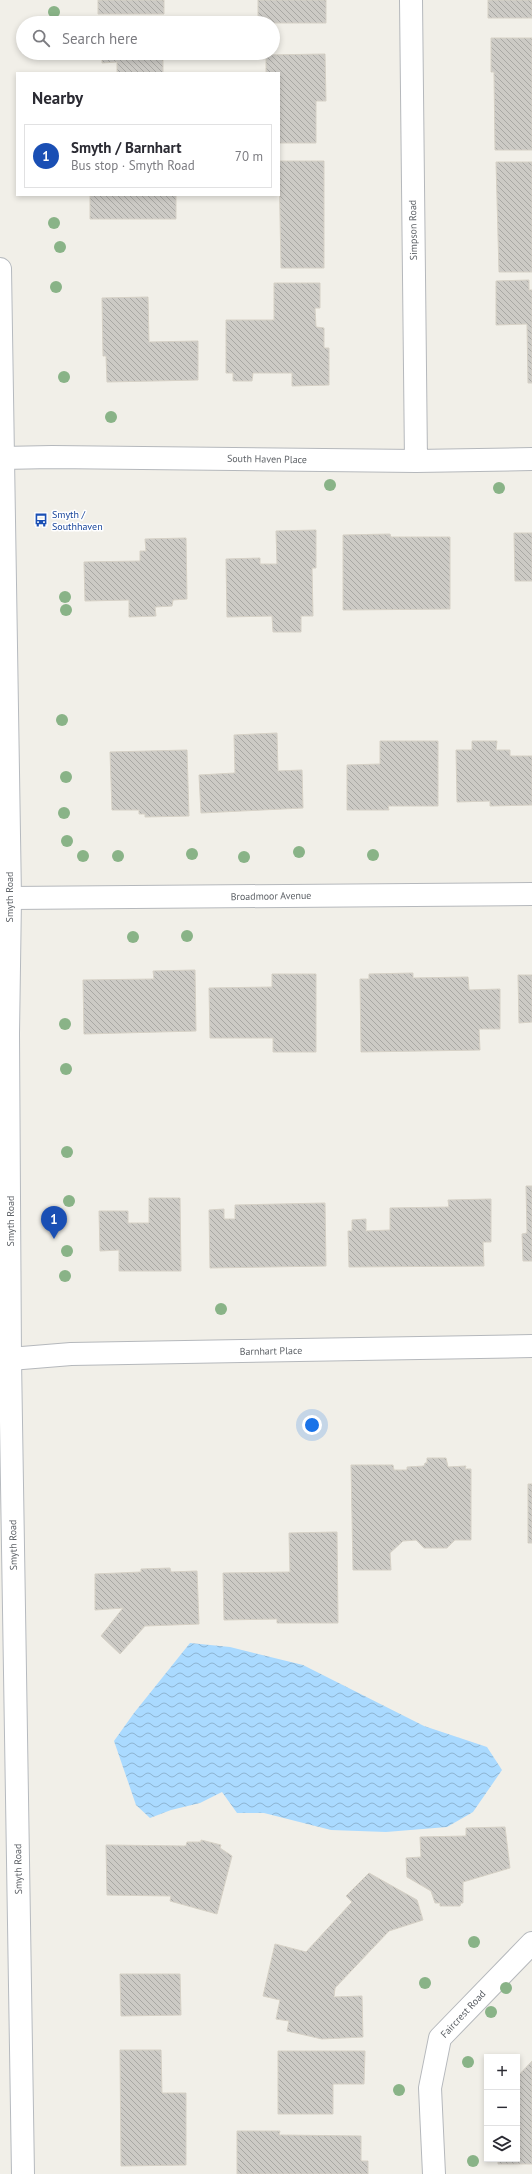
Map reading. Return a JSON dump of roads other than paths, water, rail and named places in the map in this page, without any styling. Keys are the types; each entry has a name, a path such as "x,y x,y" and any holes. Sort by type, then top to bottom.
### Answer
{"street":[{"name":"Simpson Road","path":"411,0 416,461"},
{"name":"Smyth Road","path":"0,268 1,458 10,898 5,925 4,1031 23,2174"},
{"name":"South Haven Place","path":"1,458 52,457 416,461 532,459"},
{"name":"Broadmoor Avenue","path":"10,898 532,894"},
{"name":"Barnhart Place","path":"10,1360 71,1354 532,1346"},
{"name":"Faircrest Road","path":"434,2174 430,2088 440,2038 532,1942"}],"water":[{"path":"190,1643 230,1647 303,1665 424,1726 487,1747 502,1770 473,1812 447,1827 386,1832 331,1830 264,1813 237,1813 222,1792 200,1803 171,1810 150,1818 136,1805 114,1741 134,1713"}],"place":[{"name":"Smyth / Southhaven","path":"41,520"},
{"name":"Smyth / Barnhart","path":"54,1239"}]}
